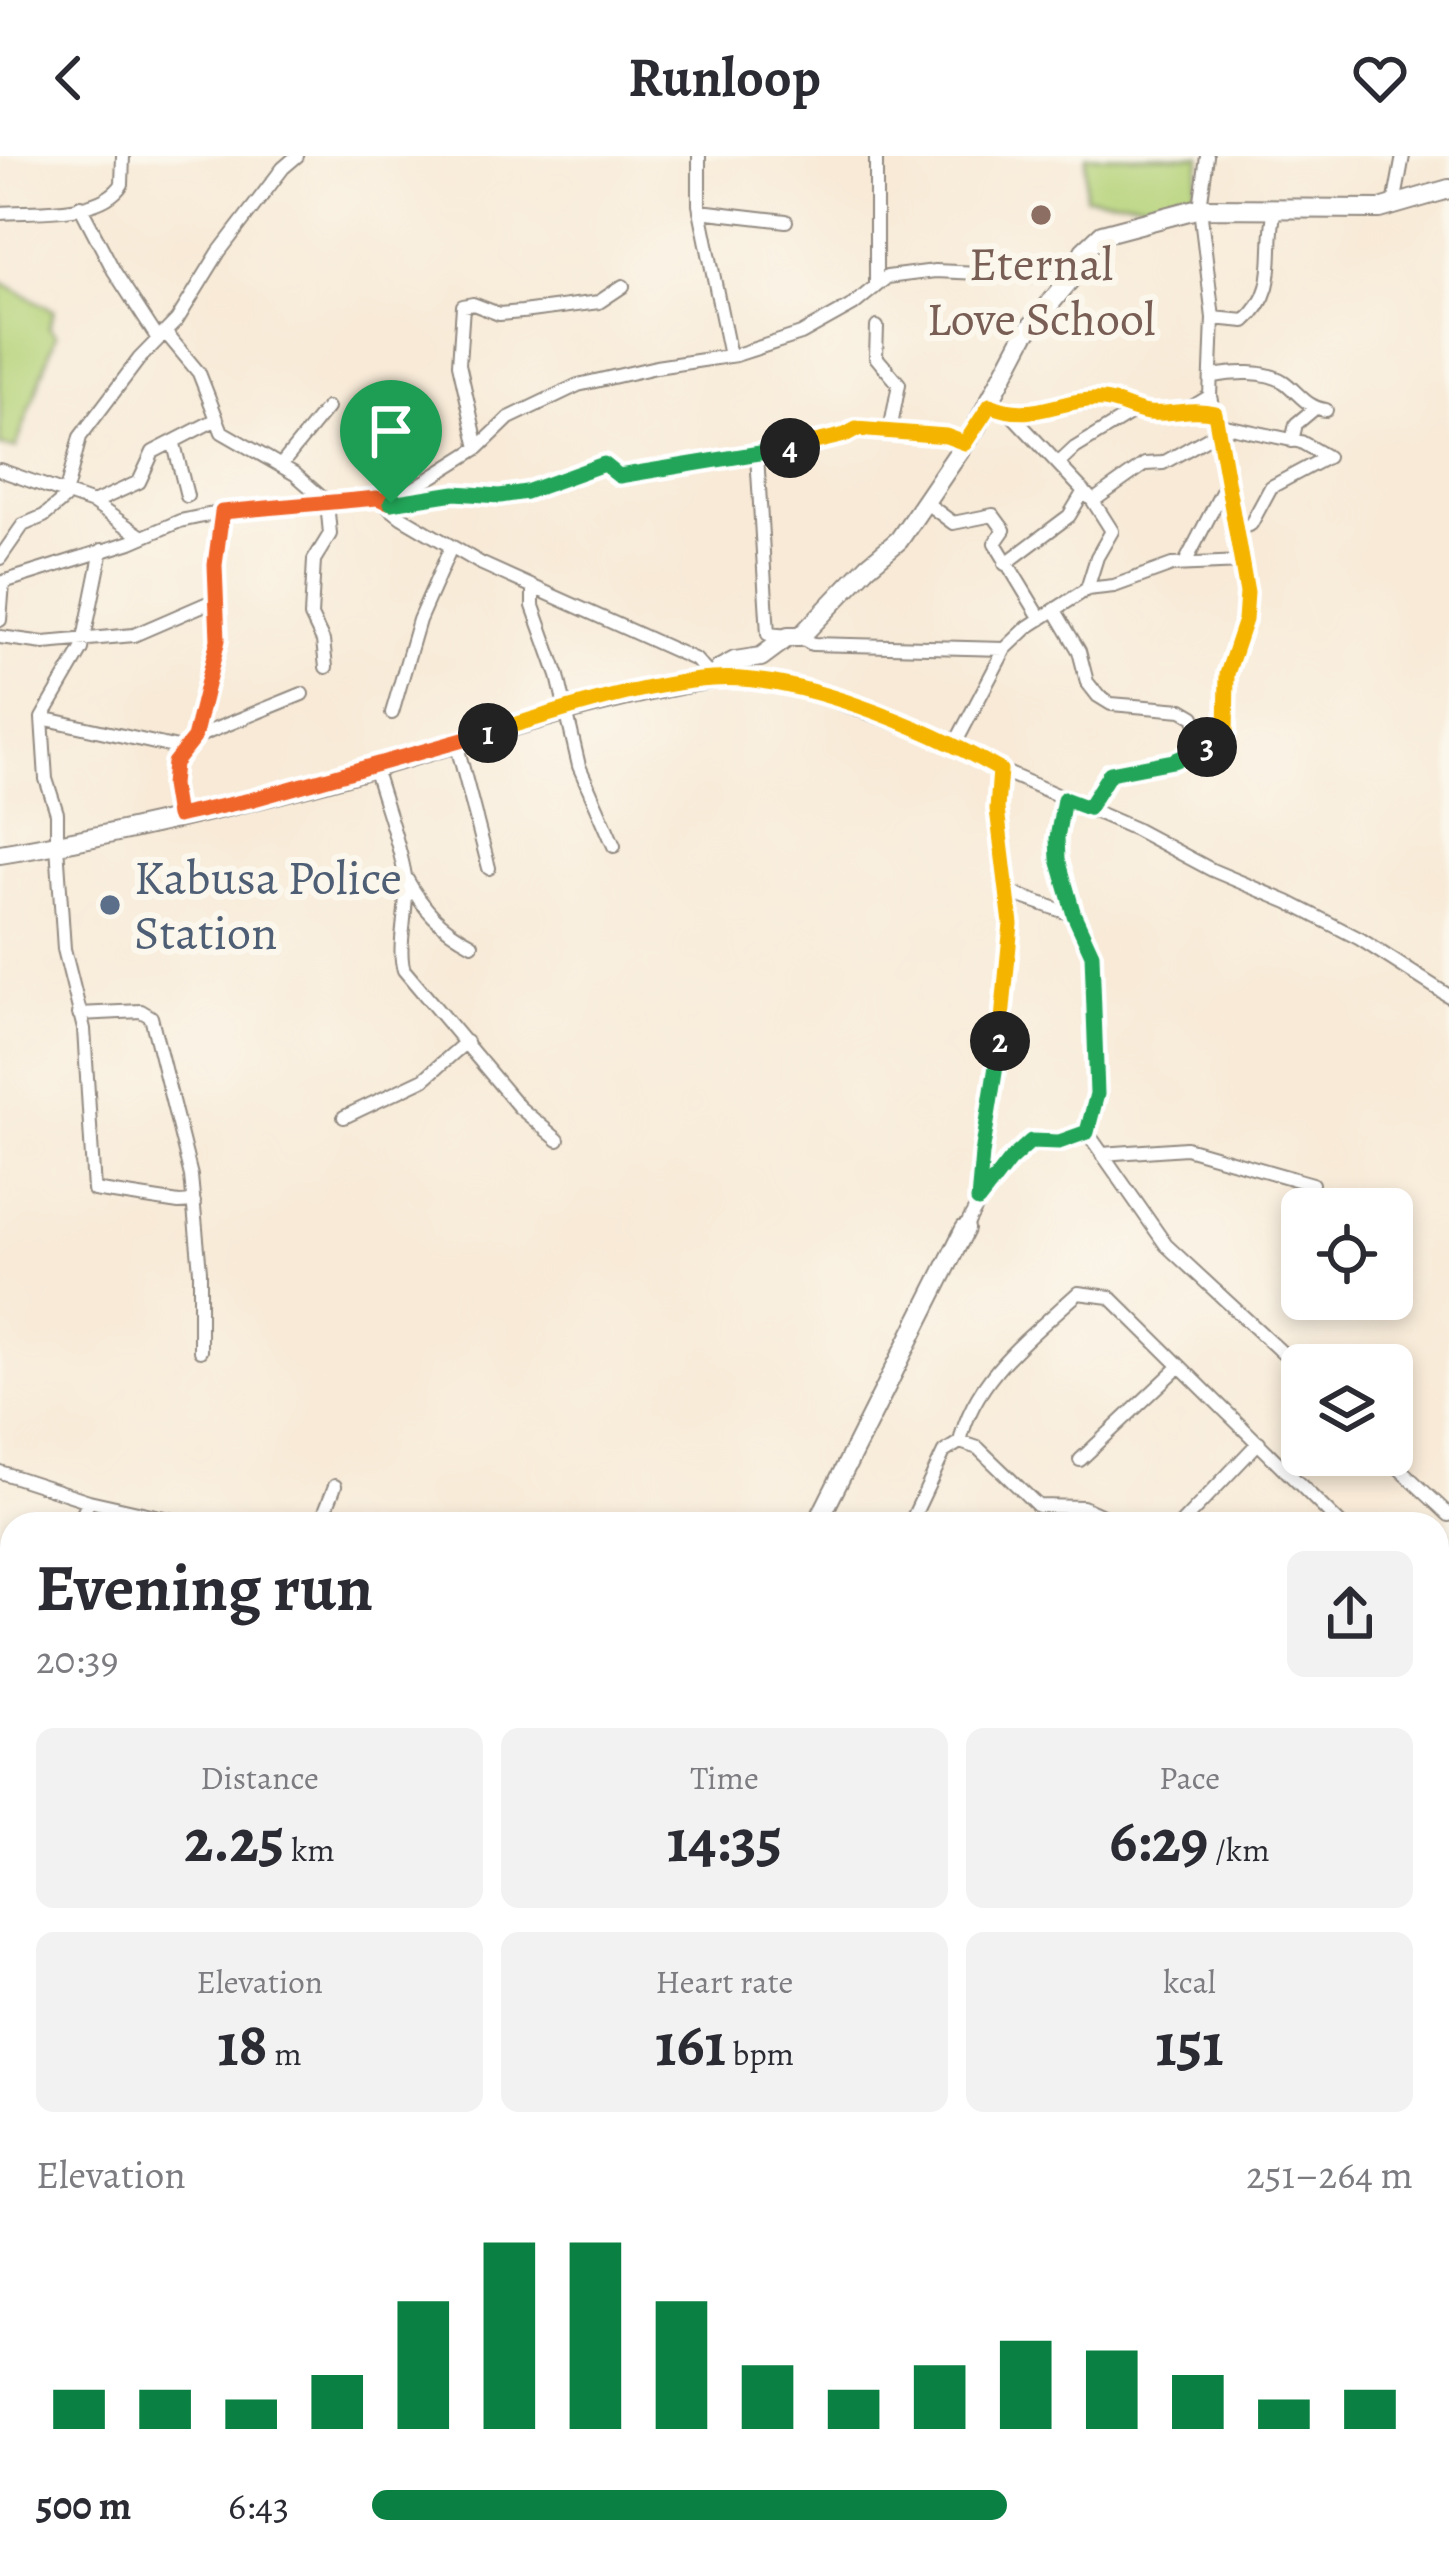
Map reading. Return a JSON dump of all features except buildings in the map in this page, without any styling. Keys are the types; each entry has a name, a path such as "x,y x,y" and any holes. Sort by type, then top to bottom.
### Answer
{"street":[{"path":"0,213 105,200 120,190 123,156"},
{"path":"0,557 22,525 58,506 68,492 80,437 139,358 162,336 283,169 298,156"},
{"path":"699,156 700,211 730,356"},
{"path":"876,156 876,286"},
{"path":"1088,808 1110,773 1173,761 1226,734 1228,724 1227,674 1246,607 1238,529 1210,396 1213,318 1200,208 1207,156"},
{"path":"1394,205 1403,156"},
{"path":"713,679 720,668 761,657 788,637 800,637 899,540 990,405 1025,334 1072,277 1084,251 1102,234 1200,208 1380,209 1449,189"},
{"path":"80,206 114,271 162,336 199,373 222,433 281,465 327,502 330,534 314,560 310,616 322,641 326,667"},
{"path":"1213,318 1245,321 1259,309 1273,270 1275,209"},
{"path":"700,211 786,221"},
{"path":"390,501 478,448 508,418 578,385 730,356 801,334 854,304 886,278 935,271 1072,277"},
{"path":"478,448 459,364 463,306 473,304 499,314 522,312 599,302 623,286"},
{"path":"877,327 876,357 898,385 890,431"},
{"path":"1213,376 1234,372 1278,377 1320,409 1296,424 1292,441"},
{"path":"1011,414 1105,400 1137,410 1173,412 1210,396"},
{"path":"990,405 1011,414 1089,496 1115,531 1097,557 1087,589"},
{"path":"1192,407 1312,446 1327,457 1271,487 1251,524 1238,529"},
{"path":"281,465 327,408"},
{"path":"1059,463 1137,410"},
{"path":"1005,564 1089,496 1145,464 1163,463 1213,435 1216,418"},
{"path":"93,503 143,480 153,452 217,419"},
{"path":"217,599 134,635 44,643 0,637 2,583 222,512 455,493 500,496 526,492 604,464 619,476 758,454 856,429 946,436 965,443"},
{"path":"174,444 187,496"},
{"path":"758,454 767,634 800,637 812,644 1005,649"},
{"path":"0,470 93,503 141,536"},
{"path":"1185,563 1228,479"},
{"path":"390,501 401,517 451,547 533,589 696,660 713,679"},
{"path":"390,501 401,517"},
{"path":"925,502 953,523 993,515 1004,530 995,543 1041,619"},
{"path":"194,738 218,640 215,565 222,512"},
{"path":"392,713 419,620 451,547"},
{"path":"102,550 82,640 68,678 42,718 46,779 57,813 64,949 86,1051 94,1190 194,1202"},
{"path":"956,744 1005,649 1087,589 1114,586 1185,563 1243,562"},
{"path":"533,589 532,606 567,710 579,766 614,846"},
{"path":"1055,612 1098,696 1112,704 1182,710 1194,717 1206,747"},
{"path":"0,854 57,845 374,767 567,710 713,679 775,682 956,744 1000,770 1360,939 1449,996"},
{"path":"177,816 172,785 174,763 182,749 194,738 302,694"},
{"path":"42,718 182,749"},
{"path":"456,742 489,868"},
{"path":"374,767 405,878 401,962 519,1107 558,1140"},
{"path":"978,1201 998,1068 1011,924 997,809 1000,770"},
{"path":"1064,799 1057,838 1074,915 1092,954 1097,1094 1087,1132 1166,1245 1281,1352"},
{"path":"405,878 441,928 472,944"},
{"path":"1008,892 1074,915"},
{"path":"79,1014 141,1011 151,1017 194,1202 200,1351"},
{"path":"344,1117 424,1079 466,1042"},
{"path":"823,1512 978,1201 1031,1141 1059,1142 1087,1132"},
{"path":"1102,1154 1186,1148 1312,1184"},
{"path":"916,1512 944,1452 960,1442 966,1414 981,1388 1078,1293 1110,1297 1326,1512"},
{"path":"1080,1460 1180,1366"},
{"path":"960,1442 978,1448 1038,1506 1082,1507 1093,1512"},
{"path":"1192,1512 1259,1442"},
{"path":"0,1472 137,1512"},
{"path":"1407,1476 1446,1512"},
{"path":"325,1512 335,1486"},
{"path":"84,1512 88,1501"},
{"path":"1035,1512 1038,1506"}],"green space":[{"path":"1086,156 1201,156 1193,200 1085,197"},
{"path":"0,281 54,311 49,327 56,335 16,448 0,446"}],"place":[{"name":"Eternal Love School","path":"1041,215"},
{"name":"Kabusa Police Station","path":"110,905"}],"route":[{"path":"1105,400 1145,412 1192,407 1215,413 1247,593 1245,620 1227,674 1226,734 1173,761 1110,773 1088,808 1064,799 1057,838 1074,915 1092,954 1097,1094 1087,1132 1059,1142 1031,1141 978,1201 998,1068 1011,924 997,809 1000,770 956,744 830,698 775,682 713,679 675,685 177,816 174,763 194,738 218,640 215,565 222,512 377,498 391,503 455,493 500,496 548,487 604,464 619,476 800,446 856,429 946,436 965,443 990,405 1011,414 1105,400"}]}
